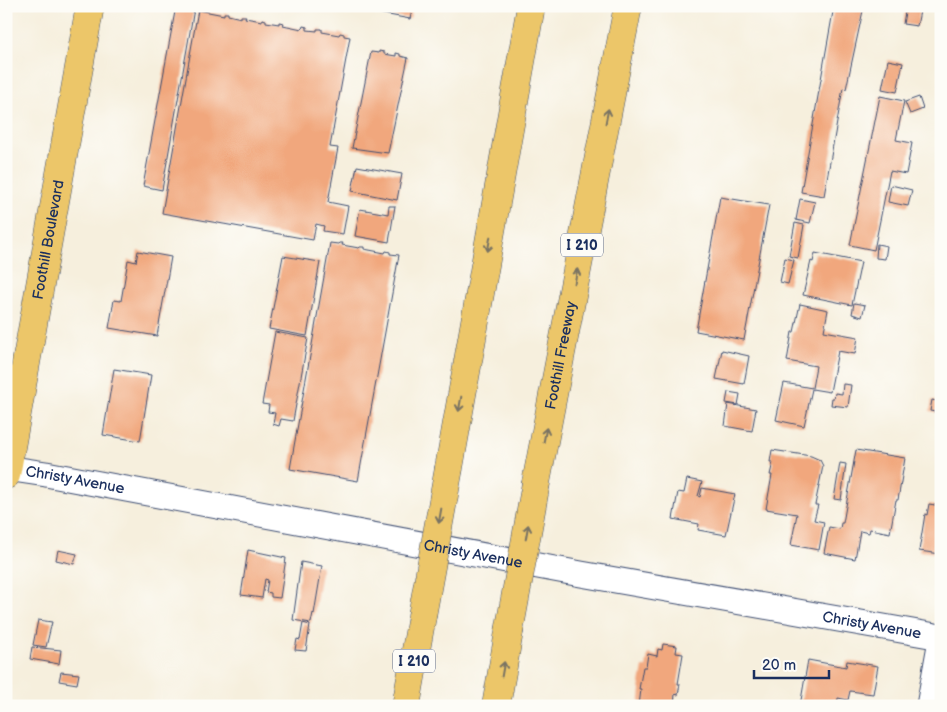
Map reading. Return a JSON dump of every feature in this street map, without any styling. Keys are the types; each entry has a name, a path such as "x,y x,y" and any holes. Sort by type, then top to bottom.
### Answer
{"main road":[{"name":"Foothill Boulevard","path":"7,470 90,6"},
{"path":"494,215 518,6"},
{"name":"I 210","path":"406,706 531,6"},
{"name":"Foothill Freeway","path":"496,706 536,483 628,6"}],"street":[{"name":"Christy Avenue","path":"7,470 46,474 941,639"},
{"path":"929,706 941,639"}],"building":[{"path":"176,6 194,9 162,190 143,186"},
{"path":"346,6 413,6 410,19"},
{"path":"834,6 864,6 846,89 843,88 824,196 801,192"},
{"path":"906,6 921,6 917,26 903,24"},
{"path":"198,10 224,15 224,13 228,13 228,15 241,18 241,16 246,16 245,18 262,21 262,19 266,20 266,22 279,24 279,22 284,23 283,25 302,29 303,26 307,27 307,30 317,31 317,29 322,29 322,32 339,35 340,33 350,37 330,147 338,148 328,202 348,206 343,234 323,231 324,226 316,224 313,240 162,213"},
{"path":"379,51 396,56 396,53 408,58 388,153 352,148 371,52 379,53"},
{"path":"888,60 903,63 897,92 882,89"},
{"path":"880,96 904,101 896,140 912,143 906,174 890,171 874,250 850,245"},
{"path":"919,97 923,109 910,114 905,102"},
{"path":"357,166 402,174 397,200 352,191"},
{"path":"891,185 912,190 908,206 888,202"},
{"path":"720,197 769,205 744,340 696,331"},
{"path":"800,199 815,202 810,223 796,220"},
{"path":"389,206 395,206 389,242 355,236 360,209 388,214"},
{"path":"795,223 804,225 798,258 789,256"},
{"path":"330,243 343,243 342,245 364,247 364,249 385,253 386,251 390,252 390,254 399,255 358,481 290,469"},
{"path":"877,244 887,246 885,259 876,258"},
{"path":"138,251 171,257 157,336 109,328 114,300 121,301 128,260 136,262"},
{"path":"815,253 861,262 852,305 803,295 811,261 813,262"},
{"path":"283,256 320,262 307,336 269,329"},
{"path":"785,258 794,260 788,284 780,282"},
{"path":"854,303 865,305 862,317 852,314"},
{"path":"800,304 828,310 824,331 858,337 855,354 838,351 830,392 812,389 804,426 776,420 784,383 812,388 816,366 787,361 792,332 794,332"},
{"path":"275,332 308,338 293,421 281,419 279,426 273,424 275,413 268,412 269,405 262,404"},
{"path":"722,350 749,356 744,384 716,379"},
{"path":"114,369 151,375 140,441 103,435"},
{"path":"843,384 851,385 848,407 831,405 835,393 842,394"},
{"path":"728,392 740,394 738,405 726,403"},
{"path":"932,400 941,402 941,413 930,411"},
{"path":"728,404 756,409 752,431 725,426"},
{"path":"772,450 811,456 820,460 823,466 814,520 824,522 819,550 791,545 797,514 766,509 772,475 770,475 773,462 770,462"},
{"path":"856,450 905,458 890,533 870,529 869,533 860,531 855,559 824,553 829,527 840,529 841,523 843,523"},
{"path":"840,463 846,464 841,500 834,499"},
{"path":"687,479 702,482 698,496 700,497 702,488 735,494 726,535 698,530 699,524 673,519 678,492 684,493"},
{"path":"929,504 941,506 941,554 919,551 925,514 927,515"},
{"path":"58,550 77,554 74,564 56,560"},
{"path":"248,550 286,558 280,598 271,597 271,593 266,592 268,580 265,579 262,598 241,595"},
{"path":"301,562 322,566 311,623 293,620"},
{"path":"38,620 52,622 46,647 33,645"},
{"path":"303,623 310,625 306,651 295,650 297,639 300,640"},
{"path":"663,644 677,646 676,653 683,654 678,684 680,684 678,695 675,694 674,706 639,706 641,689 639,689 643,667 646,667 648,654 657,656 658,649 662,650"},
{"path":"32,647 61,650 59,664 30,659"},
{"path":"808,660 846,667 847,661 878,666 873,694 850,691 848,700 838,698 837,706 800,706"},
{"path":"61,672 79,674 77,684 59,681"}]}
